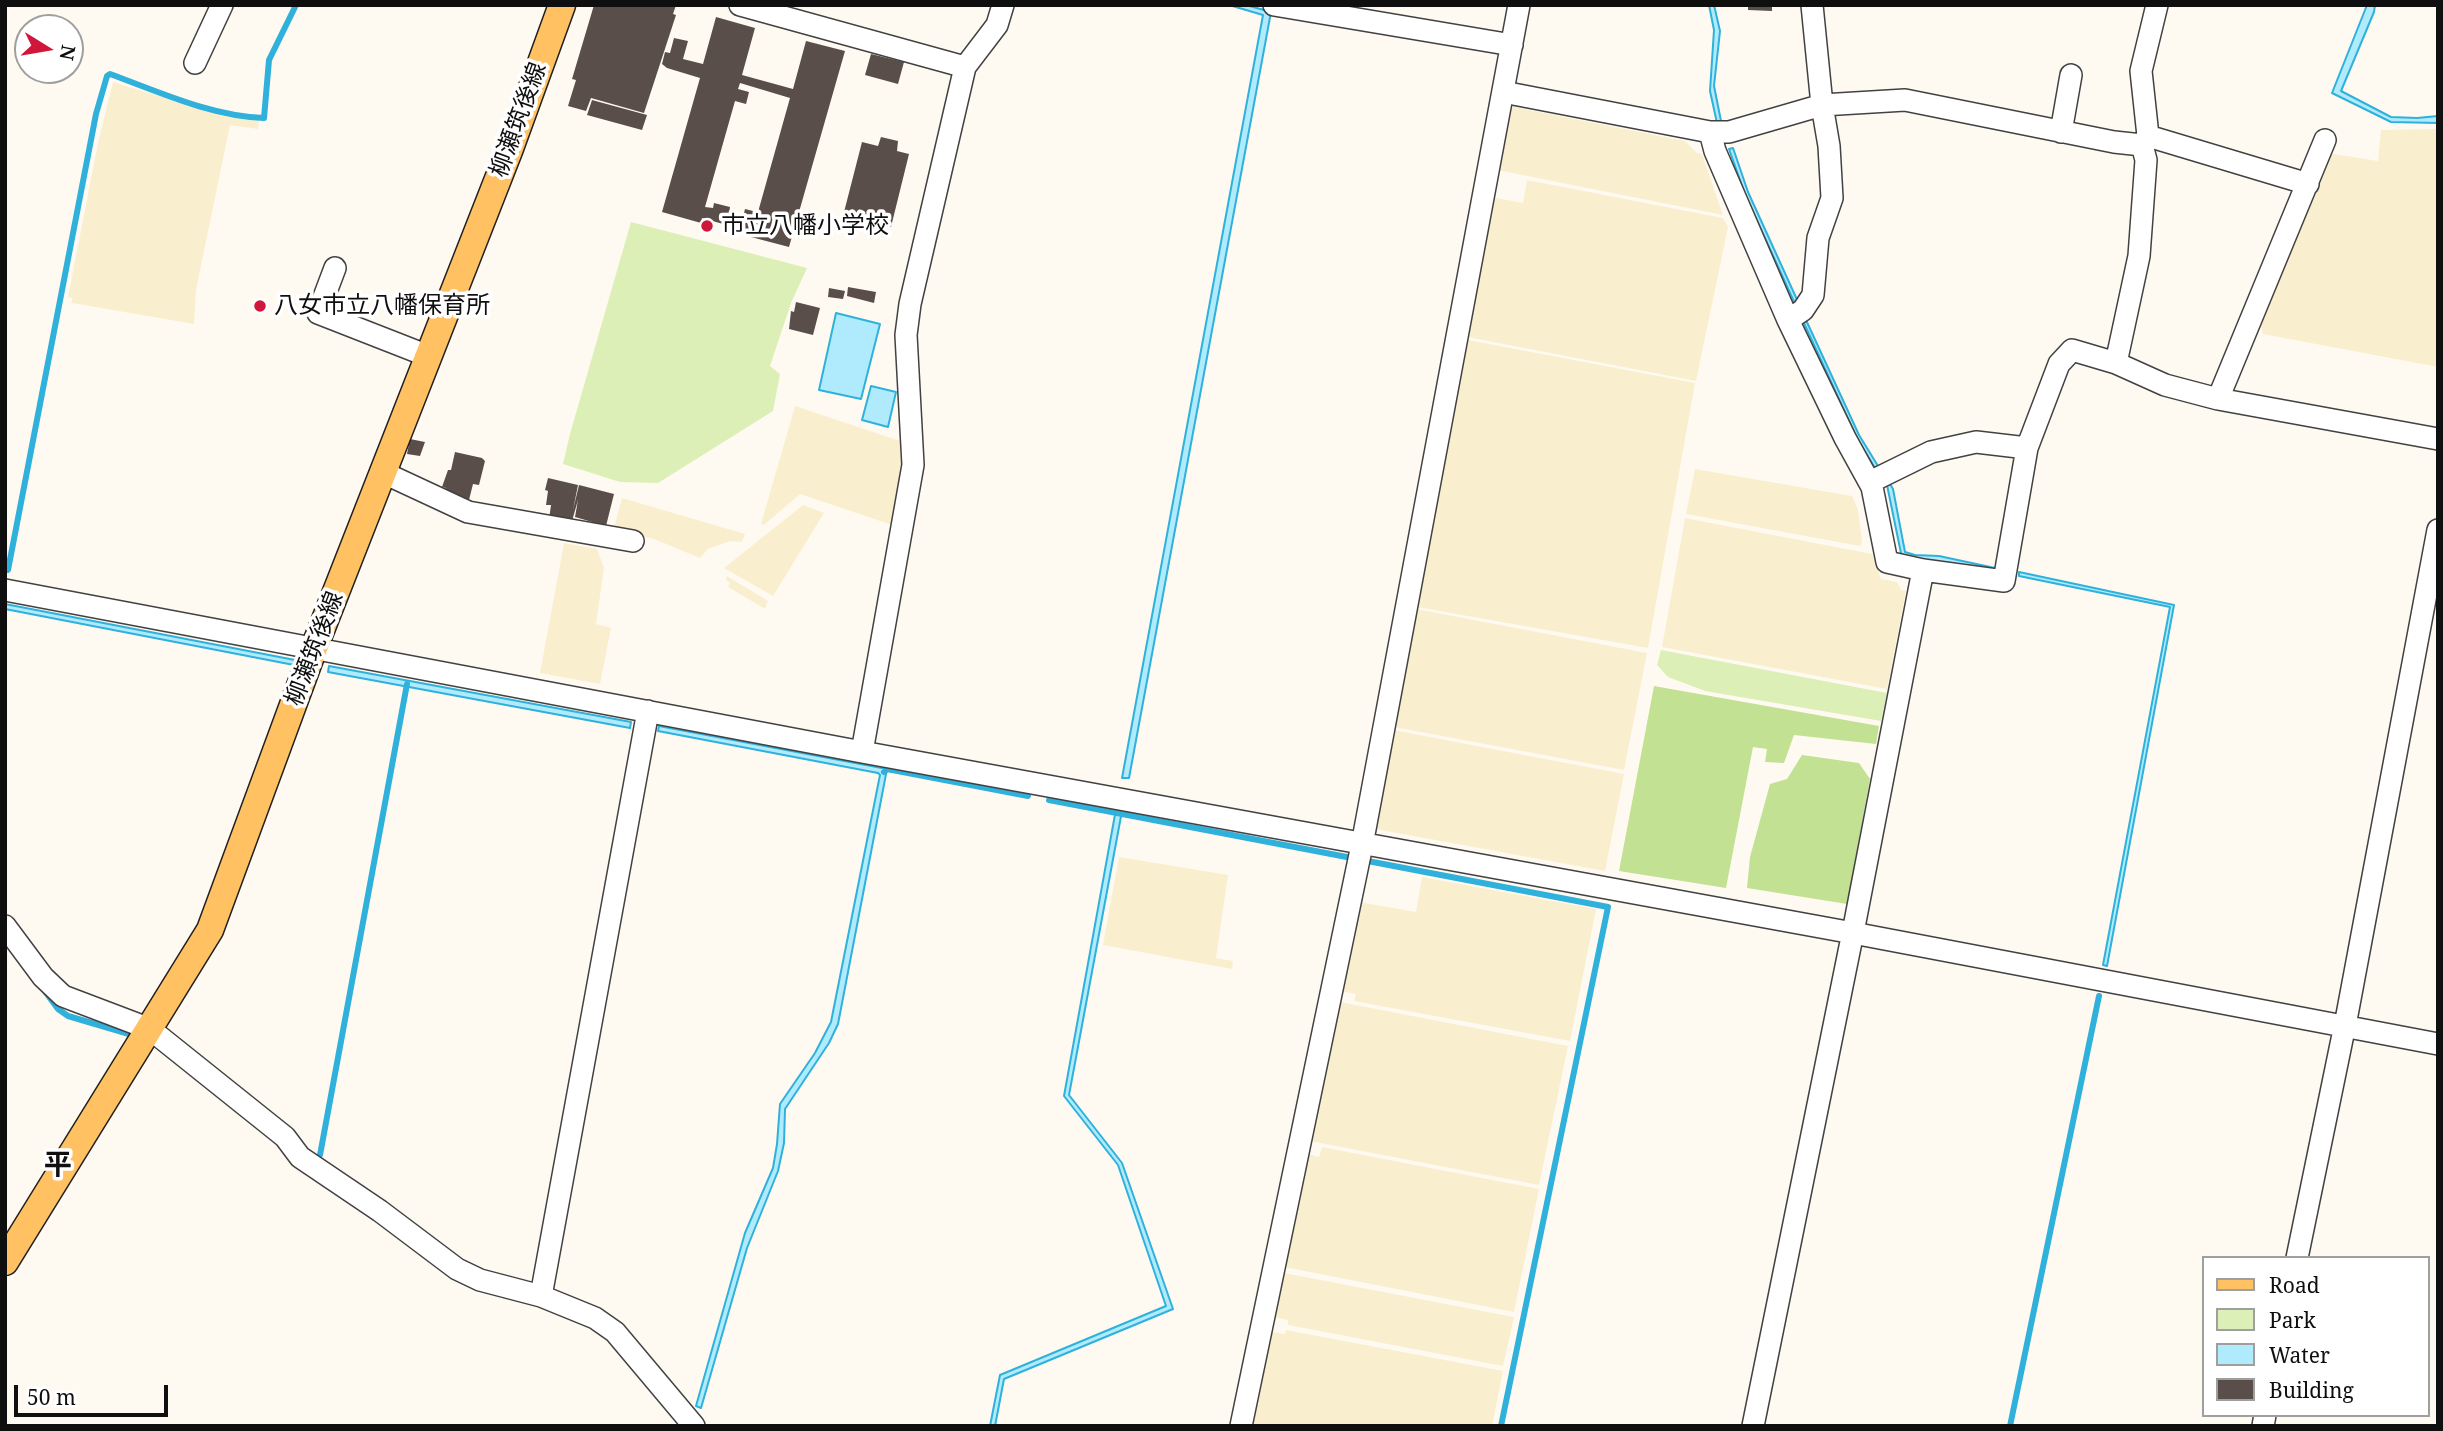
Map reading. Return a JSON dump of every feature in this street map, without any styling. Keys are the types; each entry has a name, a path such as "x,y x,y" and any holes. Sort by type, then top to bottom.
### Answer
{"main road":[{"name":"柳瀬筑後線","path":"5,1262 210,930 314,648 509,151 562,5"}],"street":[{"path":"195,63 222,5"},
{"path":"740,5 965,68"},
{"path":"862,752 913,465 906,335 910,304 965,68 997,25 1003,5"},
{"path":"1274,5 1512,45"},
{"path":"1241,1426 1362,845 1520,5"},
{"path":"1788,320 1803,310 1813,295 1818,238 1832,198 1829,146 1812,5"},
{"path":"2116,363 2139,256 2146,160 2141,71 2157,5"},
{"path":"2061,132 2071,75"},
{"path":"1503,92 1710,132 1729,132 1822,105 1905,100 2114,142 2145,141 2308,184"},
{"path":"1710,132 1715,151 1788,320 1845,438 1870,482 1887,562 2004,582 2027,448 2059,364 2072,350 2116,363 2165,385 2218,399 2438,439"},
{"path":"2218,399 2325,141"},
{"path":"335,268 318,313 428,356"},
{"path":"1870,482 1931,452 1976,442 2027,448"},
{"path":"382,472 468,512 633,541"},
{"path":"2297,1256 2345,1026 2438,530"},
{"path":"1752,1426 1853,933 1923,570"},
{"path":"5,590 2438,1044"},
{"path":"541,1296 648,711"},
{"path":"5,926 43,977 63,996 150,1029 285,1137 300,1157 380,1211 457,1269 480,1280 541,1296 595,1318 615,1332 694,1426"}],"shaded area":[{"path":"113,82 224,116 259,120 258,129 230,125 196,290 194,324 72,303 72,298 68,297 98,143"},
{"path":"1509,106 1685,141 1697,153 1702,154 1723,215 1497,170"},
{"path":"2438,129 2438,367 2263,334 2260,322 2327,153 2378,161 2381,130"},
{"path":"1527,180 1723,218 1728,227 1696,381 1467,337 1491,197 1523,203"},
{"path":"1468,340 1695,383 1648,648 1417,607"},
{"path":"795,406 903,442 905,463 895,526 800,494 764,525 761,524"},
{"path":"1695,469 1852,496 1858,509 1862,542 1860,546 1686,514"},
{"path":"622,498 745,534 742,542 730,541 708,549 700,558 654,539 614,528"},
{"path":"803,505 824,513 773,596 724,568"},
{"path":"1685,518 1872,554 1881,579 1897,582 1901,590 1906,591 1887,689 1662,647"},
{"path":"564,543 597,549 604,568 596,624 611,628 600,684 540,673"},
{"path":"727,576 768,601 765,609 728,587 730,583 726,580"},
{"path":"1416,609 1647,653 1624,770 1394,727"},
{"path":"1393,730 1624,774 1605,871 1375,829"},
{"path":"1119,857 1228,875 1216,958 1233,961 1232,969 1103,945"},
{"path":"1422,877 1596,909 1570,1041 1354,1001 1356,994 1340,991 1359,902 1416,912"},
{"path":"1340,1002 1568,1046 1539,1185 1310,1141"},
{"path":"1322,1147 1539,1189 1514,1312 1284,1267 1308,1154 1319,1157"},
{"path":"1284,1273 1514,1317 1503,1366 1288,1325 1288,1320 1274,1317"},
{"path":"1286,1330 1503,1371 1492,1426 1252,1426 1272,1332 1285,1334"}],"green space":[{"path":"631,222 807,268 791,303 770,366 780,374 773,411 658,483 620,482 563,464"},
{"path":"1661,650 1887,693 1881,721 1705,691 1668,677 1657,665"},
{"path":"1654,686 1879,726 1876,744 1794,735 1784,763 1765,762 1767,749 1753,747 1726,888 1619,871"},
{"path":"1802,755 1859,763 1870,779 1847,904 1747,888 1750,857 1770,784 1787,779"}],"water":[{"path":"1229,5 1246,5 1271,12 1129,778 1122,778 1263,15"},
{"path":"1709,5 1714,5 1720,31 1714,86 1721,121 1717,123 1710,91 1714,30"},
{"path":"2367,5 2375,5 2374,12 2341,91 2391,117 2438,116 2438,123 2391,122 2332,93"},
{"path":"1733,148 1748,192 1799,304 1796,306 1745,194 1729,149"},
{"path":"836,313 880,324 861,399 819,390"},
{"path":"1806,320 1859,435 1878,466 1875,468 1857,438 1803,321"},
{"path":"871,386 896,392 888,427 862,420"},
{"path":"1890,484 1905,552 1995,568 1994,573 1902,558 1887,485"},
{"path":"2019,572 2174,605 2107,966 2103,965 2170,607 2019,576"},
{"path":"5,604 295,660 294,665 5,609"},
{"path":"329,666 631,722 630,728 328,672"},
{"path":"659,726 887,769 838,1024 829,1043 785,1109 784,1143 778,1171 747,1248 701,1408 696,1406 745,1233 773,1168 780,1104 815,1053 831,1022 880,775 658,731"},
{"path":"1116,809 1122,811 1069,1095 1122,1163 1173,1309 1004,1379 995,1426 990,1426 1000,1375 1166,1306 1118,1165 1064,1096"}],"building":[{"path":"594,5 676,5 673,14 676,15 644,113 591,98 586,111 568,106 576,80 572,79"},
{"path":"1748,5 1772,5 1772,11 1748,10"},
{"path":"716,17 755,28 742,75 793,89 806,41 845,51 789,247 751,237 790,98 740,83 738,89 749,92 746,104 735,101 705,207 713,208 714,203 730,207 729,214 743,217 745,209 757,212 751,232 702,218 701,223 662,212 700,78 667,68 662,64 665,52 670,53 674,38 688,41 683,59 703,64"},
{"path":"871,54 904,62 898,84 865,75"},
{"path":"592,100 647,115 642,130 587,115"},
{"path":"881,137 898,141 897,151 909,154 891,227 843,216 862,142 878,146"},
{"path":"848,287 876,292 874,303 847,296"},
{"path":"829,288 845,291 843,299 828,297"},
{"path":"796,302 820,308 813,335 789,329 791,311 794,312"},
{"path":"410,439 425,442 420,456 407,454"},
{"path":"455,452 485,461 479,485 473,484 469,500 445,493 446,488 442,487 448,470 451,470"},
{"path":"548,478 578,485 573,510 579,485 614,494 606,526 575,517 578,500 572,521 549,519 551,505 546,505 548,491 545,490"}],"waterway":[{"path":"8,570 96,114 107,76 110,74 205,108 264,118 269,60 296,5"},
{"path":"320,1155 407,684"},
{"path":"884,772 887,769 1028,796"},
{"path":"1049,800 1608,907 1501,1426"},
{"path":"44,990 58,1009 68,1016 129,1034"},
{"path":"2010,1426 2099,996"}],"place":[{"name":"市立八幡小学校","path":"707,226"},
{"name":"八女市立八幡保育所","path":"260,306"}],"district":[{"name":"平","path":"58,1166"}]}
